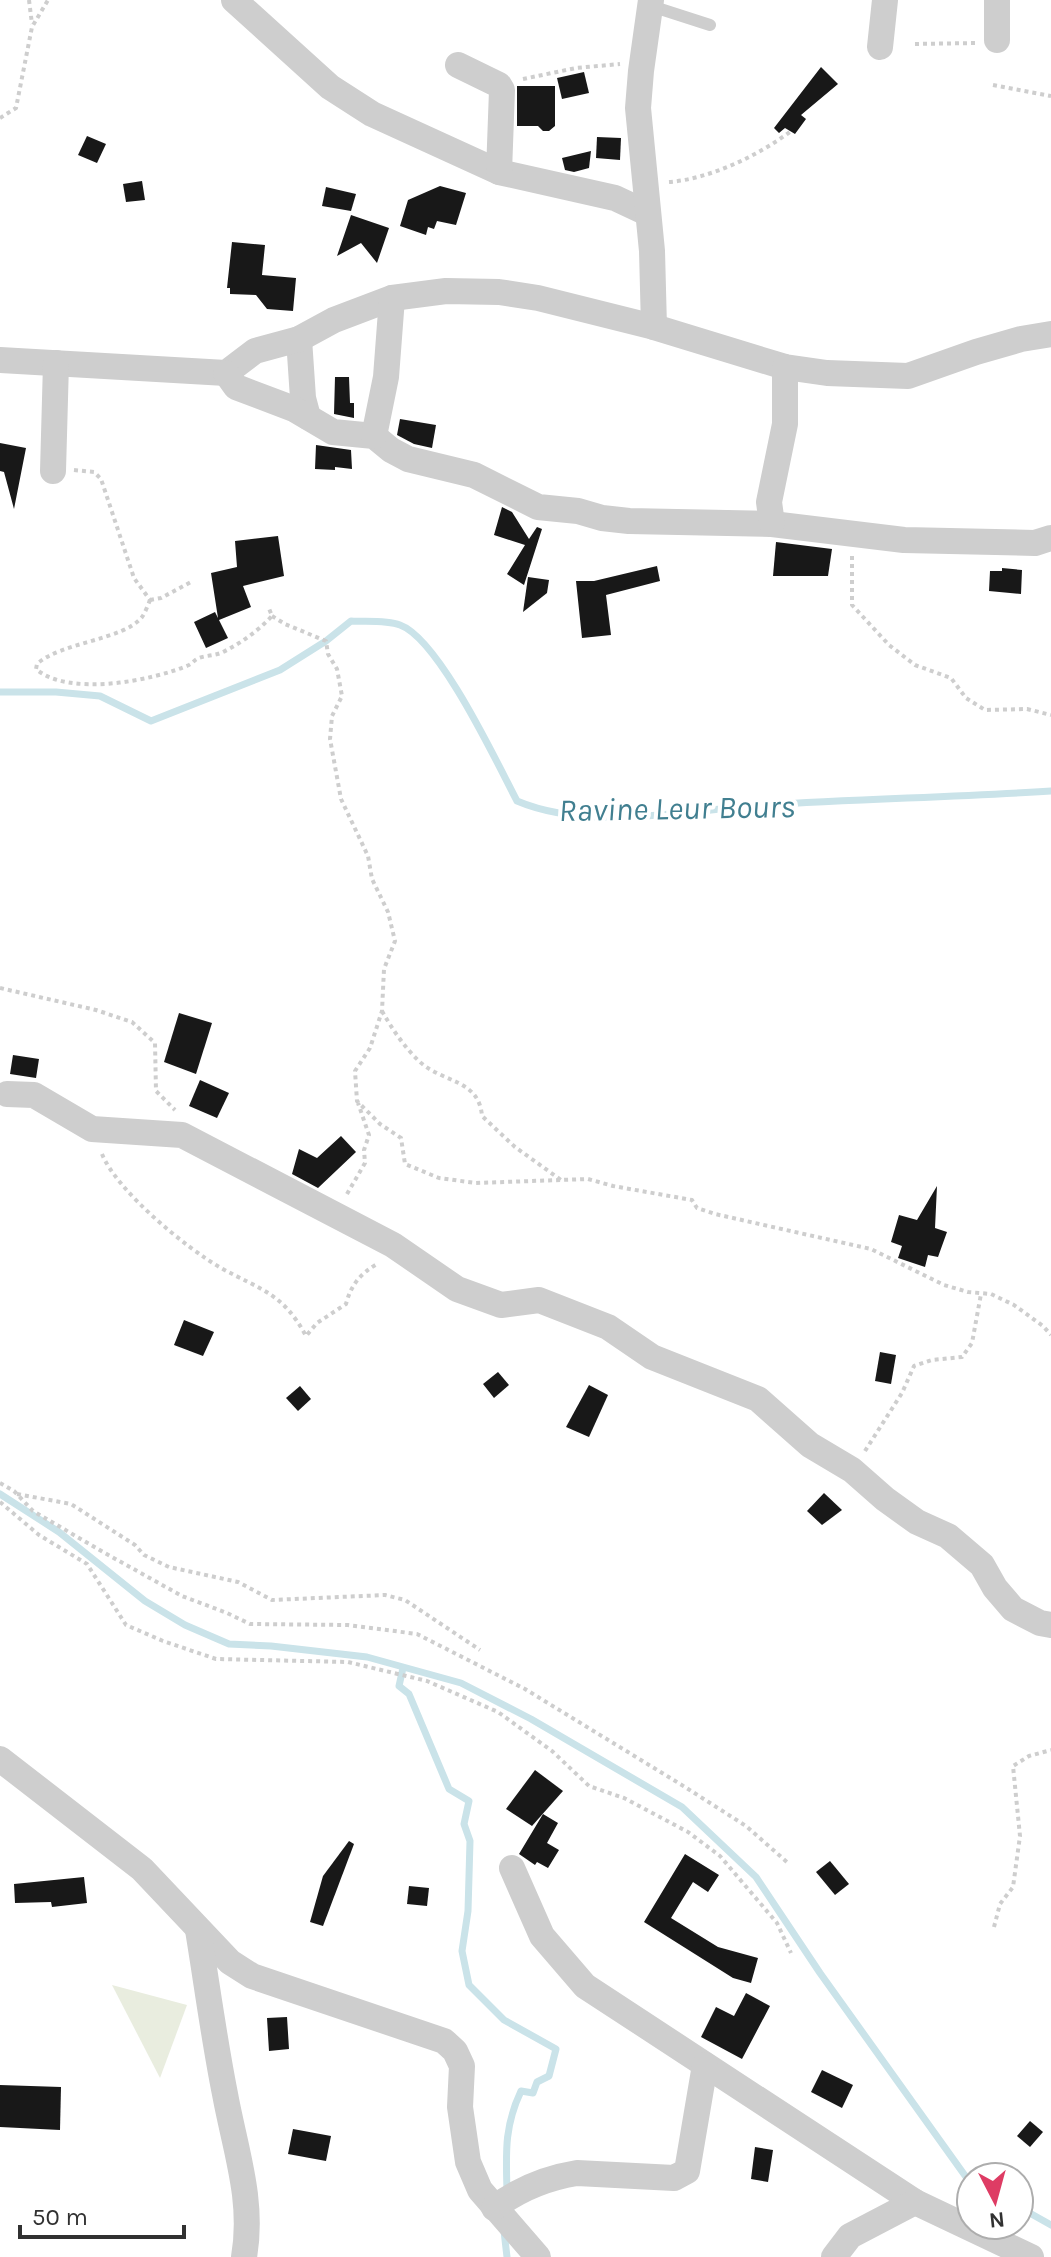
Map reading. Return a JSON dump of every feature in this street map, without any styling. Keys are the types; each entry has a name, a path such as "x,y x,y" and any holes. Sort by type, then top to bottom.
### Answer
{"street":[{"path":"234,0 340,94 372,114 499,172 615,198 647,213"},
{"path":"880,47 885,0"},
{"path":"997,0 997,40"},
{"path":"651,3 641,71 640,139 652,251 654,327"},
{"path":"458,65 499,85 502,94 499,172"},
{"path":"0,360 226,373 255,351 299,339 334,320 392,298 446,291 499,292 538,298 654,327 785,367 827,373 908,376 976,352 1051,334"},
{"path":"374,436 386,377 392,298"},
{"path":"299,339 303,398 308,417"},
{"path":"53,471 56,363"},
{"path":"772,524 769,502 785,424 785,367"},
{"path":"226,373 236,387 294,409 333,432 374,436 408,459 474,475 538,507 629,521 772,524 904,540 1035,543 1051,538"},
{"path":"7,1094 34,1095 92,1129 182,1135 407,1255 457,1289 501,1305 539,1300 608,1327 652,1357 758,1399 810,1445 852,1470 917,1522 948,1536 982,1565 995,1588 1013,1609 1040,1623 1051,1625"},
{"path":"0,1759 142,1869 230,1962 252,1976 444,2041 455,2051 462,2066 460,2107 468,2162 480,2190 507,2199 538,2257"},
{"path":"512,1868 542,1936 585,1986 915,2202 1031,2257"},
{"path":"198,1930 225,2097 246,2192 248,2219 244,2257"},
{"path":"507,2199 542,2181 577,2173 661,2179 674,2178 687,2171 705,2065"},
{"path":"834,2257 850,2236 915,2202"}],"lane":[{"path":"651,3 710,25"}],"path":[{"path":"0,118 16,108 32,27 29,0"},
{"path":"32,27 48,0"},
{"path":"915,44 967,44 997,40"},
{"path":"502,94 511,83 576,68 626,63 641,71"},
{"path":"993,85 1051,96"},
{"path":"647,184 707,176 761,150 791,131"},
{"path":"53,471 94,472 101,479 134,578 150,600"},
{"path":"841,533 852,552 852,605 889,645 915,665 951,678 966,698 985,710 1027,709 1051,715"},
{"path":"150,600 161,598 193,581"},
{"path":"150,600 141,618 112,634 46,656 36,669 59,682 83,685 153,676 221,653 249,637 272,616"},
{"path":"268,606 272,616 285,624 326,641 328,654 337,669 342,696 332,716 330,739 341,799 368,856 372,879 388,912 395,941 384,969 382,1011 370,1048 355,1071 357,1101 369,1135 364,1150 365,1163 348,1190 342,1220"},
{"path":"0,988 96,1010 132,1022 155,1043 156,1091 177,1112 182,1135"},
{"path":"382,1011 418,1060 436,1075 458,1082 473,1093 481,1102 482,1116 499,1133 563,1181"},
{"path":"357,1101 380,1124 401,1138 405,1164 439,1178 476,1183 588,1179 692,1200 697,1208 715,1214 871,1249 944,1285 991,1294 1014,1305 1051,1335"},
{"path":"92,1129 107,1165 158,1220 189,1247 221,1268 259,1286 293,1312 306,1336 317,1323 346,1304 350,1289 374,1265 407,1255"},
{"path":"852,1470 902,1393 914,1366 932,1360 962,1357 972,1343 981,1293"},
{"path":"0,1483 17,1494 33,1511 182,1596 250,1624 348,1625 417,1634 525,1689 685,1787 746,1826 788,1863"},
{"path":"17,1494 71,1504 135,1545 144,1555 169,1567 238,1582 272,1600 385,1595 405,1600 480,1650"},
{"path":"0,1502 39,1535 87,1564 126,1625 163,1641 216,1659 348,1662 427,1681 498,1712 552,1751 589,1786 624,1798 688,1832 720,1856 777,1923 791,1953"},
{"path":"994,1927 1000,1904 1013,1887 1020,1836 1013,1766 1029,1756 1051,1750"}],"shaded area":[{"path":"112,1985 187,2005 160,2078"}],"building":[{"path":"821,67 838,84 801,115 806,119 795,134 785,128 779,133 774,128"},
{"path":"584,72 589,93 562,99 557,78"},
{"path":"517,86 555,86 555,126 549,131 543,131 538,126 517,126"},
{"path":"87,136 106,144 97,163 78,155"},
{"path":"597,137 621,138 620,160 596,158"},
{"path":"591,151 589,168 574,172 565,170 562,158"},
{"path":"142,181 145,200 126,202 123,184"},
{"path":"440,186 466,193 456,225 437,221 434,229 428,227 426,235 400,226 408,200"},
{"path":"326,187 356,194 351,211 322,206"},
{"path":"351,215 389,228 377,263 361,243 337,256"},
{"path":"232,242 265,245 262,275 296,278 293,311 267,309 256,295 230,294 230,288 227,288"},
{"path":"335,377 349,377 354,418 334,414"},
{"path":"400,419 436,425 432,448 414,444 397,435"},
{"path":"0,443 26,448 14,509 4,472 0,471"},
{"path":"316,445 351,450 352,469 315,469"},
{"path":"502,507 512,512 529,539 537,527 542,529 524,585 507,574 525,545 494,535"},
{"path":"278,536 284,576 243,586 251,607 219,620 228,638 206,648 194,622 215,612 218,618 211,573 237,567 235,541"},
{"path":"776,542 832,549 828,576 773,576"},
{"path":"657,566 660,581 606,595 611,635 582,638 576,581 594,581"},
{"path":"1002,568 1022,570 1021,594 989,591 990,571 1002,571"},
{"path":"528,577 549,580 547,593 523,612"},
{"path":"179,1013 212,1023 196,1074 164,1062"},
{"path":"13,1055 39,1059 36,1078 10,1074"},
{"path":"200,1080 229,1093 217,1118 189,1106"},
{"path":"341,1136 356,1152 318,1188 292,1174 299,1149 317,1158"},
{"path":"937,1186 935,1228 947,1232 938,1257 928,1255 925,1267 898,1258 902,1246 891,1242 899,1215 917,1220"},
{"path":"184,1320 214,1332 203,1356 174,1345"},
{"path":"880,1352 896,1355 891,1384 875,1381"},
{"path":"498,1372 509,1385 494,1398 483,1384"},
{"path":"589,1385 608,1395 589,1437 566,1427"},
{"path":"300,1386 311,1399 298,1411 286,1398"},
{"path":"824,1493 842,1510 822,1525 807,1511"},
{"path":"535,1770 563,1791 532,1826 506,1809"},
{"path":"543,1814 558,1823 547,1843 559,1850 548,1868 537,1862 535,1865 519,1854"},
{"path":"349,1841 354,1844 323,1926 310,1922 323,1876"},
{"path":"685,1854 719,1875 708,1892 693,1882 671,1918 718,1947 758,1958 751,1983 733,1978 644,1922"},
{"path":"830,1861 849,1884 835,1895 816,1872"},
{"path":"84,1877 87,1903 52,1907 51,1902 15,1903 14,1884"},
{"path":"409,1886 429,1888 427,1906 407,1904"},
{"path":"746,1993 770,2006 742,2059 701,2037 716,2007 734,2016"},
{"path":"287,2017 289,2049 269,2051 267,2018"},
{"path":"822,2070 853,2085 842,2108 811,2092"},
{"path":"0,2085 61,2087 60,2130 0,2127"},
{"path":"1030,2121 1043,2132 1030,2147 1017,2136"},
{"path":"293,2129 331,2136 326,2161 288,2154"},
{"path":"755,2147 773,2150 768,2182 751,2179"}],"waterway":[{"name":"Ravine Leur Bours","path":"0,692 100,696 151,721 280,670 351,621 382,622 400,625 432,653 466,704 517,801 545,810 607,817 639,816 764,805 1051,791"},
{"path":"0,1494 59,1532 145,1601 185,1625 229,1644 367,1657 461,1683 531,1719 682,1807 756,1877 820,1973 955,2162"},
{"path":"403,1668 399,1686 409,1694 449,1789 469,1801 464,1824 470,1841 468,1911 462,1951 469,1985 504,2020 556,2049 549,2076 537,2082 533,2093 521,2091 515,2104 507,2140 507,2192"},
{"path":"1035,2216 1051,2225"},
{"path":"504,2231 507,2257"}]}
